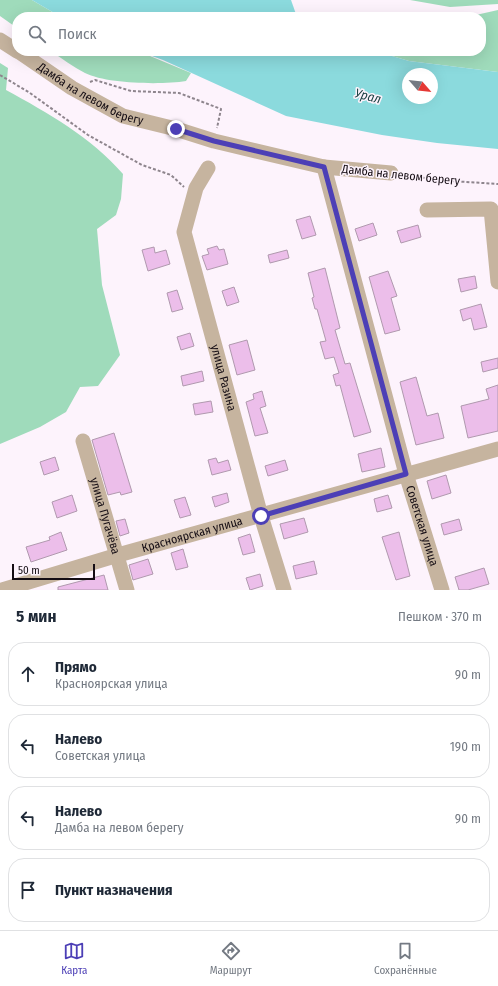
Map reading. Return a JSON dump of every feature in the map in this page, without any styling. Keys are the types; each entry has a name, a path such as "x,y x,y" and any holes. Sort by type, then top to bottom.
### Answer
{"street":[{"name":"Дамба на левом берегу","path":"0,40 12,48"},
{"name":"Дамба на левом берегу","path":"24,56 72,88 123,116 176,129 214,141 324,167 391,173"},
{"name":"Советская улица","path":"324,167 406,474 442,590"},
{"name":"улица Разина","path":"208,168 193,196 184,232 261,516 284,590"},
{"path":"427,210 492,209 498,282"},
{"name":"улица Пугачёва","path":"83,442 118,555 127,590"},
{"name":"Красноярская улица","path":"2,590 118,555 498,449"}],"path":[{"path":"0,75 30,93 88,135 142,165 171,175 193,196"},
{"path":"72,88 95,80 131,91 179,92 221,110 214,141"},
{"name":"Дамба на левом берегу","path":"391,173 436,180 498,184"}],"green space":[{"path":"0,0 32,0 52,12 12,12 12,24 0,16"},
{"path":"410,0 498,0 498,4 450,7"},
{"path":"498,10 498,72 409,61 392,56 486,56 486,13"},
{"path":"58,56 150,56 191,73 186,81 135,83 95,77 76,68"},
{"path":"0,63 8,68 6,90 53,117 83,137 97,148 123,174 121,199 116,215 97,229 102,285 120,355 98,386 80,387 66,412 40,427 0,444"}],"water":[{"path":"32,0 291,0 295,12 52,12"},
{"name":"Урал","path":"152,56 392,56 409,61 498,72 498,149 437,143 382,135 286,116"}],"building":[{"path":"310,216 316,235 302,239 296,220"},
{"path":"373,223 377,235 359,241 355,229"},
{"path":"418,225 421,237 401,243 397,231"},
{"path":"217,246 219,250 224,249 228,264 207,270 202,256 209,254 207,249"},
{"path":"154,247 155,253 166,250 170,264 148,271 142,250"},
{"path":"287,250 289,258 270,263 268,255"},
{"path":"325,268 340,328 335,330 345,364 350,363 371,432 354,437 340,385 336,386 333,375 339,373 334,357 325,359 320,342 326,341 317,309 315,309 312,298 314,297 308,273"},
{"path":"388,271 397,296 391,298 400,330 385,334 369,277"},
{"path":"475,276 477,288 461,292 458,279"},
{"path":"234,287 239,302 227,306 222,291"},
{"path":"177,290 183,309 172,312 167,293"},
{"path":"481,304 487,327 474,330 471,318 463,321 460,310"},
{"path":"190,333 194,346 181,350 177,337"},
{"path":"247,340 255,370 237,375 229,345"},
{"path":"498,358 498,368 483,372 481,362"},
{"path":"202,371 204,381 183,386 181,376"},
{"path":"416,377 427,416 438,413 444,438 416,445 400,382"},
{"path":"498,385 498,431 468,438 461,406 489,399 486,389"},
{"path":"262,391 266,406 260,408 268,433 255,436 246,402 254,399 253,394"},
{"path":"211,401 213,412 195,415 193,404"},
{"path":"114,433 132,492 121,495 120,492 108,495 92,440"},
{"path":"381,448 385,467 362,472 358,454"},
{"path":"55,457 59,470 44,475 40,462"},
{"path":"216,458 218,463 228,460 231,470 212,475 208,460"},
{"path":"285,460 288,470 268,476 265,466"},
{"path":"446,475 451,493 432,499 427,481"},
{"path":"227,493 229,502 215,507 212,497"},
{"path":"72,495 77,511 57,518 52,502"},
{"path":"388,495 392,508 377,512 374,499"},
{"path":"185,497 191,515 180,518 174,500"},
{"path":"304,518 308,532 284,539 280,524"},
{"path":"125,519 129,533 120,536 116,521"},
{"path":"459,519 462,530 444,535 441,524"},
{"path":"61,532 67,550 31,562 26,547 50,540 49,537"},
{"path":"399,532 410,576 396,580 382,537"},
{"path":"250,534 255,552 243,555 238,538"},
{"path":"183,549 188,567 176,570 171,553"},
{"path":"148,559 153,574 133,580 129,565"},
{"path":"314,561 317,574 296,579 293,566"},
{"path":"484,568 489,584 468,590 459,590 455,577"},
{"path":"260,574 263,586 250,590 246,578"},
{"path":"104,575 108,590 58,590 58,587"}],"route":[{"path":"176,129 214,141 324,167 406,474 261,516"}]}
